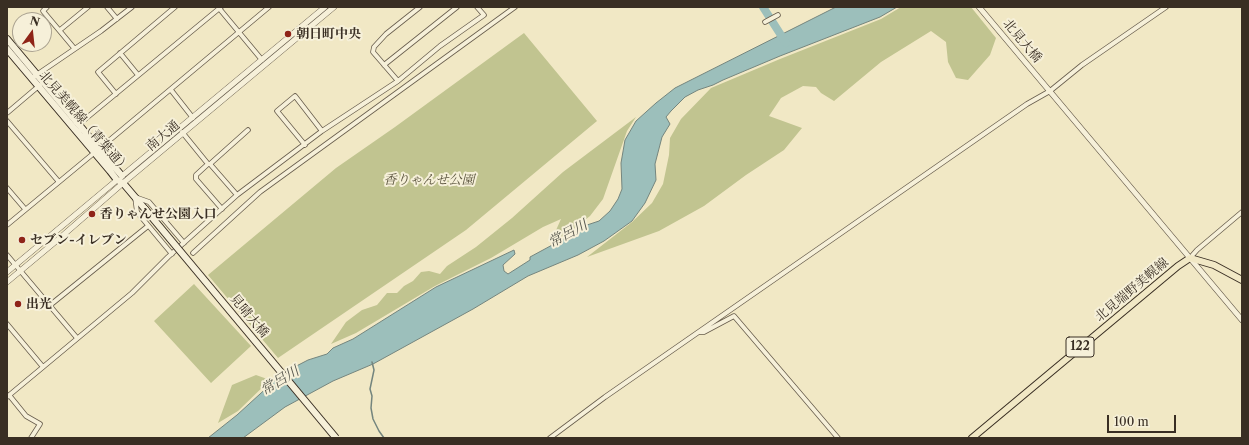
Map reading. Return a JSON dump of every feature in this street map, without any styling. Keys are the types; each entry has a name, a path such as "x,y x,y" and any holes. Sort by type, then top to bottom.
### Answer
{"main road":[{"name":"北見美幌線（青葉通）","path":"7,38 34,77"},
{"name":"北見美幌線（青葉通）","path":"7,49 41,84 145,209"},
{"name":"見晴大橋","path":"145,209 336,438"},
{"path":"1190,258 1214,265 1242,280"},
{"name":"北見端野美幌線","path":"972,438 1178,266 1190,258"}],"street":[{"path":"47,7 43,11 74,48"},
{"path":"60,30 88,7"},
{"path":"107,7 117,19"},
{"path":"34,77 132,7"},
{"path":"116,94 98,72 175,7"},
{"path":"7,225 269,7"},
{"name":"南大通","path":"7,282 61,237 121,180 179,129 325,7"},
{"name":"南大通","path":"7,272 121,180 183,134 334,7"},
{"path":"398,81 373,52 374,47 386,34 420,7"},
{"path":"384,65 457,7"},
{"path":"31,438 40,424 26,416 8,396 132,293 172,254 237,195 322,131 398,81 440,46 484,15 477,7"},
{"path":"193,253 260,192 514,7"},
{"name":"北見大橋","path":"979,7 1242,320"},
{"path":"550,438 612,392 1049,90 1082,65 1166,7"},
{"path":"76,127 219,8 262,60"},
{"path":"765,22 778,15"},
{"path":"120,53 138,75"},
{"path":"7,113 41,84"},
{"path":"171,90 193,118"},
{"path":"305,145 278,111 295,96 322,131"},
{"path":"7,121 59,182"},
{"path":"179,129 237,195"},
{"path":"222,209 196,179 196,175 248,130"},
{"path":"7,188 25,210"},
{"path":"172,254 137,212 135,197 149,202 184,243"},
{"path":"1190,258 1197,250 1242,212"},
{"path":"49,306 148,226"},
{"path":"7,255 77,338"},
{"path":"699,332 704,332 734,316 838,438"},
{"path":"7,324 43,366"}],"green space":[{"path":"901,7 971,7 996,38 990,55 968,80 956,78 948,62 946,42 931,31 881,62 834,101 821,93 816,87 803,86 781,98 769,116 802,128 784,150 746,175 704,206 659,231 587,257 632,222 652,203 663,184 669,155 670,138 681,119 711,88 881,19"},
{"name":"香りゃんせ公園","path":"524,33 597,121 466,230 278,358 208,275 336,168"},
{"path":"636,117 627,131 603,199 590,216 565,236 553,237 561,219 543,227 491,258 435,286 356,333 331,344 346,322 362,310 377,305 387,293 397,293 404,286 413,281 421,272 429,271 440,274 447,266 476,247 512,218 563,172"},
{"path":"194,284 251,346 211,383 154,321"},
{"path":"256,375 270,380 238,411 218,423 232,385"}],"water":[{"name":"常呂川","path":"836,7 897,7 880,17 780,56 698,90 685,97 666,117 670,124 662,137 655,164 656,180 645,203 632,221 604,241 578,255 528,276 473,309 373,364 333,381 285,407 243,438 208,438 237,415 283,373 308,360 327,354 333,348 353,339 436,287 514,250 515,254 503,265 504,271 508,274 530,260 530,257 587,225 599,221 610,211 618,199 622,189 621,163 625,140 636,121 675,88"}],"waterway":[{"path":"763,7 786,43"},
{"path":"372,362 374,370 370,389 372,396 371,408 373,419 384,438"}],"place":[{"name":"朝日町中央","path":"288,34"},
{"name":"香りゃんせ公園入口","path":"92,214"},
{"name":"セブン-イレブン","path":"22,240"},
{"name":"出光","path":"18,304"}]}
